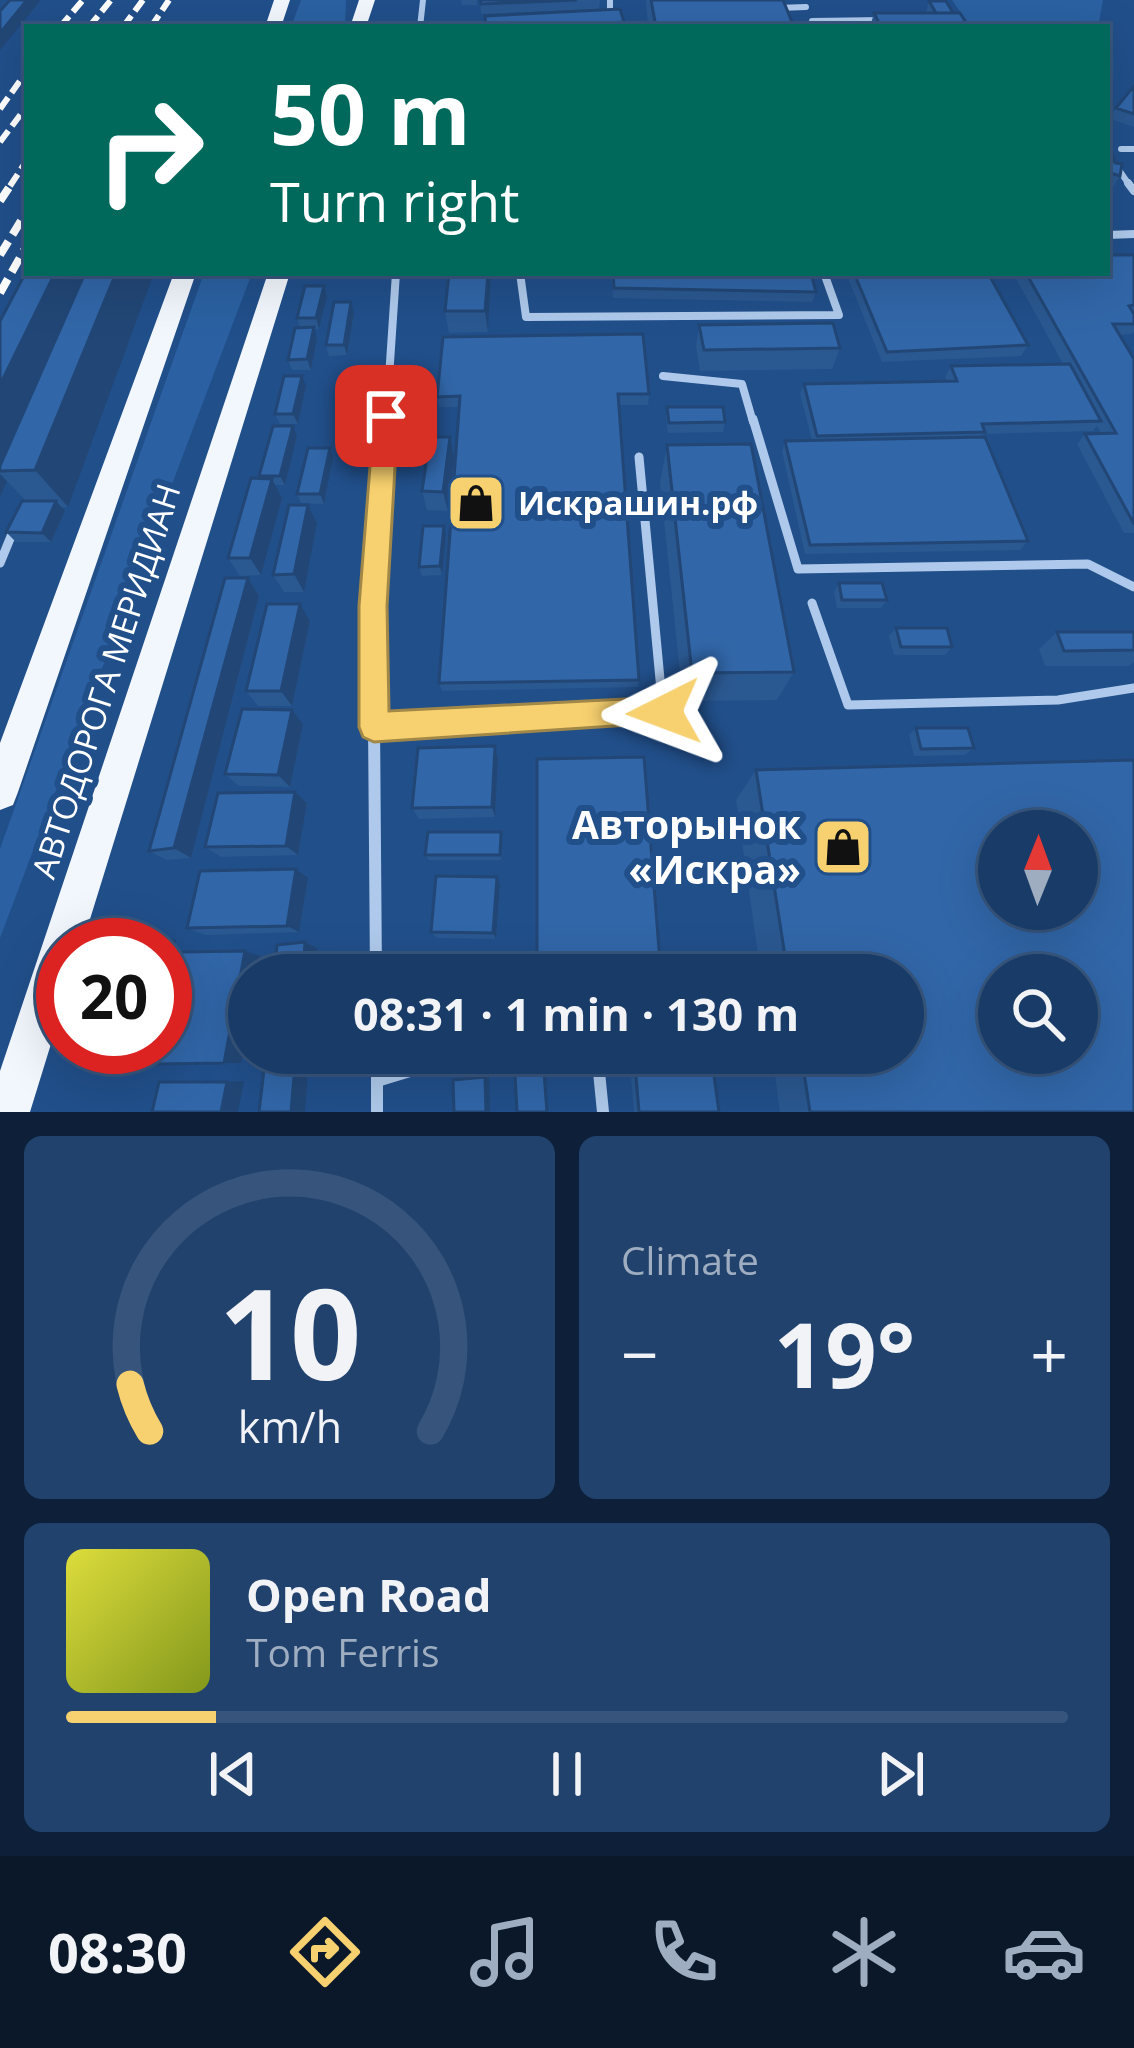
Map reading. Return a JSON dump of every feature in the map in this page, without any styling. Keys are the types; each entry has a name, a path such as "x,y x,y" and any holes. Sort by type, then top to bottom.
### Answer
{"main road":[{"name":"АВТОДОРОГА МЕРИДИАН","path":"0,792 184,276"},
{"name":"АВТОДОРОГА МЕРИДИАН","path":"8,1112 277,276"}],"lane":[{"path":"587,16 610,14 610,0"},
{"path":"760,8 804,4 813,24 905,20"},
{"path":"1121,149 1134,149"},
{"path":"1117,167 1134,190"},
{"path":"376,954 373,606 396,276"},
{"path":"520,276 526,316 839,315 825,276"},
{"path":"662,376 742,384 798,569 1088,564 1134,587"},
{"path":"374,727 664,712 639,457"},
{"path":"0,563 16,522"},
{"path":"812,603 848,705 1058,700 1134,688"},
{"path":"377,1074 377,1112"},
{"path":"377,1081 400,1074"},
{"path":"599,1074 603,1112"}],"shaded area":[{"path":"301,0 346,0 345,24 292,24"},
{"path":"952,0 1103,0 1099,24 969,24"},
{"path":"203,276 251,276 0,938 0,849"}],"building":[{"path":"10,0 27,0 0,33 0,11"},
{"path":"480,0 577,0 481,4"},
{"path":"651,0 783,0 793,24 655,24"},
{"path":"929,1 946,1 953,13 936,13"},
{"path":"620,9 624,22 486,24 485,16"},
{"path":"874,13 960,13 967,24 880,24"},
{"path":"1134,86 1134,114 1116,108"},
{"path":"1110,151 1115,163 1122,164 1120,176 1110,173"},
{"path":"1110,255 1134,255 1134,305 1129,306 1134,324 1113,324 1134,359 1134,524 1085,434 1116,433 1028,276 1110,276"},
{"path":"24,276 54,276 0,385 0,321"},
{"path":"84,276 115,276 35,470 0,471"},
{"path":"449,276 488,276 485,311 445,311"},
{"path":"613,276 812,276 816,292 614,288"},
{"path":"855,276 990,276 1028,345 887,352"},
{"path":"305,286 324,286 316,318 297,318"},
{"path":"334,302 351,302 344,345 326,345"},
{"path":"833,323 840,348 704,350 699,325"},
{"path":"314,327 307,359 288,360 295,328"},
{"path":"643,334 649,394 618,394 639,680 439,683 460,396 437,397 443,337"},
{"path":"1070,364 1101,421 982,424 985,432 817,436 804,384 957,381 951,366"},
{"path":"284,376 302,376 293,414 275,414"},
{"path":"667,407 723,407 725,422 669,423"},
{"path":"273,426 293,426 280,476 259,476"},
{"path":"430,437 450,437 443,492 422,491"},
{"path":"985,437 1028,541 810,545 785,441"},
{"path":"751,444 794,672 692,673 667,445"},
{"path":"308,448 330,448 320,494 297,494"},
{"path":"251,478 272,479 250,558 228,558"},
{"path":"22,501 56,501 42,533 6,532"},
{"path":"289,505 308,505 294,574 273,575"},
{"path":"423,526 444,526 440,566 419,567"},
{"path":"225,578 248,578 174,848 149,851"},
{"path":"839,583 882,583 887,600 842,600"},
{"path":"267,604 300,604 281,691 246,691"},
{"path":"896,628 947,628 952,647 901,647"},
{"path":"1057,632 1134,632 1134,650 1064,651"},
{"path":"242,709 292,710 278,775 225,774"},
{"path":"916,728 968,728 974,748 921,749"},
{"path":"495,746 492,807 412,808 418,748"},
{"path":"644,757 659,954 537,954 537,759"},
{"path":"1134,760 1134,1112 810,1112 804,1074 924,1074 924,954 785,954 756,770"},
{"path":"295,792 286,846 205,847 218,793"},
{"path":"428,832 501,832 500,855 425,855"},
{"path":"296,869 287,926 192,928 189,918 200,871"},
{"path":"436,876 497,877 493,933 431,932"},
{"path":"305,942 304,954 276,954 277,945"},
{"path":"245,951 228,954 224,1063 192,1063 192,952"},
{"path":"264,1074 294,1074 291,1112 259,1112"},
{"path":"544,1074 547,1112 517,1112 515,1075"},
{"path":"636,1074 714,1074 719,1112 639,1112"},
{"path":"485,1077 486,1112 454,1112 453,1080"},
{"path":"159,1082 227,1082 221,1112 152,1112"}],"railway":[{"path":"63,24 83,0"},
{"path":"91,24 111,0"},
{"path":"125,24 143,0"},
{"path":"153,24 169,0"},
{"path":"0,109 24,75"},
{"path":"0,142 24,110"},
{"path":"10,186 24,165"},
{"path":"0,201 10,186"},
{"path":"0,255 24,216"},
{"path":"0,293 24,250"}],"place":[{"name":"Искрашин.рф","path":"476,503"},
{"name":"Авторынок «Искра»","path":"843,847"}],"route":[{"path":"386,416 373,606 374,727 664,712"}]}
